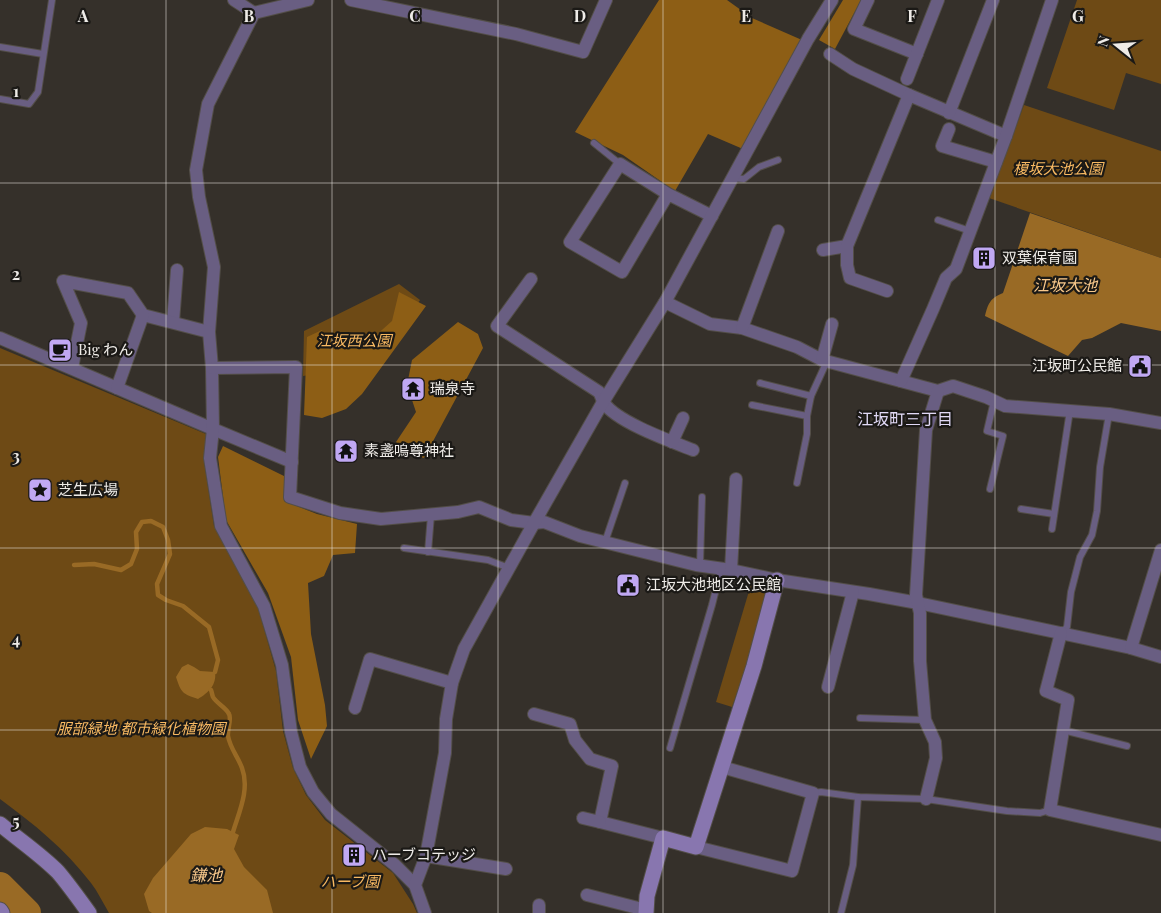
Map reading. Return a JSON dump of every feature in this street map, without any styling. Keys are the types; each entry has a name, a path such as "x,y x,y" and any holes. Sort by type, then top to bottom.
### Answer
{"street":[{"path":"234,0 254,12 308,0"},
{"path":"352,0 516,34 583,52 606,0"},
{"path":"415,885 426,856 445,754 446,719 452,683 464,649 603,402 665,302 808,39 832,0"},
{"path":"868,0 854,29 917,54"},
{"path":"907,79 938,0"},
{"path":"949,113 993,0"},
{"path":"901,381 946,278 956,269 1006,136 1052,0"},
{"path":"254,12 208,104 196,170 199,197 214,267 210,332 213,429 210,458 221,526 264,606 282,665 291,732 300,767 313,792 331,814 395,865 415,885 424,913"},
{"path":"830,54 852,69 949,113 1006,136"},
{"path":"887,291 850,278 847,265 847,246 908,95"},
{"path":"949,129 942,146 996,162"},
{"path":"668,194 622,272 570,242 620,164 668,194 712,216"},
{"path":"742,328 778,231"},
{"path":"823,250 847,246"},
{"path":"173,322 177,270"},
{"path":"531,279 497,326 599,392 603,402 612,411 630,423 693,450"},
{"path":"72,368 82,323 63,281 128,293 143,315 210,332"},
{"path":"665,302 710,324 742,328 797,347 825,360 938,391 953,386 986,397 1005,406 1109,414 1161,423"},
{"path":"117,388 143,315"},
{"path":"825,360 832,324"},
{"path":"0,338 292,462"},
{"path":"212,368 296,367 290,496 340,514 381,519 458,512 479,507 511,520 534,523 544,522 580,536 700,565 918,603 1131,648 1161,657"},
{"path":"926,799 936,758 935,742 925,720 920,661 920,613 916,595 926,430 938,391"},
{"path":"672,442 683,418"},
{"path":"726,569 736,478"},
{"path":"1131,648 1161,550"},
{"path":"696,847 754,666 778,580"},
{"path":"828,687 853,592"},
{"path":"1061,634 1046,691 1068,700 1050,810 1161,835"},
{"path":"355,708 370,658 452,683"},
{"path":"534,714 570,724 575,740 590,759 612,766 600,822"},
{"path":"583,818 792,870 813,794 722,767"},
{"path":"0,824 41,856 58,873 89,913"},
{"path":"587,895 646,911 647,896 663,838"},
{"path":"426,856 506,869"}],"lane":[{"path":"0,99 29,104 38,92 52,0"},
{"path":"0,47 43,54"},
{"path":"594,143 620,164"},
{"path":"732,178 744,179 759,167 778,160"},
{"path":"938,220 970,231"},
{"path":"797,482 807,434 806,416 811,396 825,360"},
{"path":"760,383 811,396"},
{"path":"990,489 1003,436 987,431 994,401"},
{"path":"752,405 806,416"},
{"path":"1052,529 1070,410"},
{"path":"1061,634 1068,627 1071,592 1080,557 1092,535 1097,512 1100,467 1109,414"},
{"path":"605,542 625,483"},
{"path":"700,565 702,497"},
{"path":"1022,509 1054,514"},
{"path":"428,552 431,515"},
{"path":"404,548 488,560 509,568"},
{"path":"670,748 709,614 726,569"},
{"path":"860,718 925,720"},
{"path":"1063,730 1127,746"},
{"path":"813,794 821,792 858,797 926,799 1006,811 1040,813 1050,810"},
{"path":"841,913 853,865 858,797"}],"green space":[{"path":"1077,0 1161,0 1161,84 1126,73 1114,110 1047,88"},
{"name":"榎坂大池公園","path":"1024,105 1161,151 1161,258 989,198"},
{"name":"江坂西公園","path":"399,284 420,300 366,380 341,370 303,376 304,331"},
{"name":"服部緑地 都市緑化植物園","path":"0,348 206,434 204,461 214,526 257,604 276,671 283,731 293,768 306,795 325,820 393,873 417,913 109,913 94,886 71,859 37,828 0,799"},
{"path":"752,581 764,583 768,589 747,664 732,707 716,702"}],"shaded area":[{"path":"659,0 727,0 752,18 802,40 743,149 708,134 675,191 623,155 575,132"},
{"path":"843,0 861,0 835,49 819,40"},
{"path":"399,292 426,306 362,394 346,409 322,418 304,415 307,337 322,330 329,349 363,347 392,321"},
{"path":"458,322 478,334 483,348 424,458 406,453 396,442 416,412 407,385 412,360"},
{"path":"223,446 284,476 284,501 317,514 357,524 355,553 333,555 324,576 308,583 311,634 325,705 327,726 311,759 298,720 291,657 268,593 226,520 218,457"}],"water":[{"name":"江坂大池","path":"1030,213 1161,258 1161,331 1121,323 1092,338 1082,340 1068,356 985,316 990,302 1003,293"},
{"path":"188,664 200,671 215,672 213,685 198,699 183,692 176,677 182,667"},
{"name":"鎌池","path":"205,827 227,829 239,835 234,849 244,867 267,890 273,913 152,913 149,911 144,894 153,878 191,834"}],"waterway":[{"path":"74,565 94,564 121,570 131,564 137,549 136,532 142,522 151,521 163,527 168,540 170,554 157,584 158,595 183,606 209,627 218,660 215,672"},
{"path":"211,690 215,699 229,714 229,740 244,776 243,800 233,832"},
{"path":"0,886 27,913"}],"place":[{"name":"双葉保育園","path":"984,258"},
{"name":"Big わん","path":"60,350"},
{"name":"江坂町公民館","path":"1140,366"},
{"name":"瑞泉寺","path":"413,389"},
{"name":"素盞嗚尊神社","path":"346,451"},
{"name":"芝生広場","path":"40,490"},
{"name":"江坂大池地区公民館","path":"628,585"},
{"name":"ハーブコテッジ","path":"354,855"}],"district":[{"name":"江坂町三丁目","path":"905,419"}],"park label":[{"name":"ハーブ園","path":"350,882"}]}
